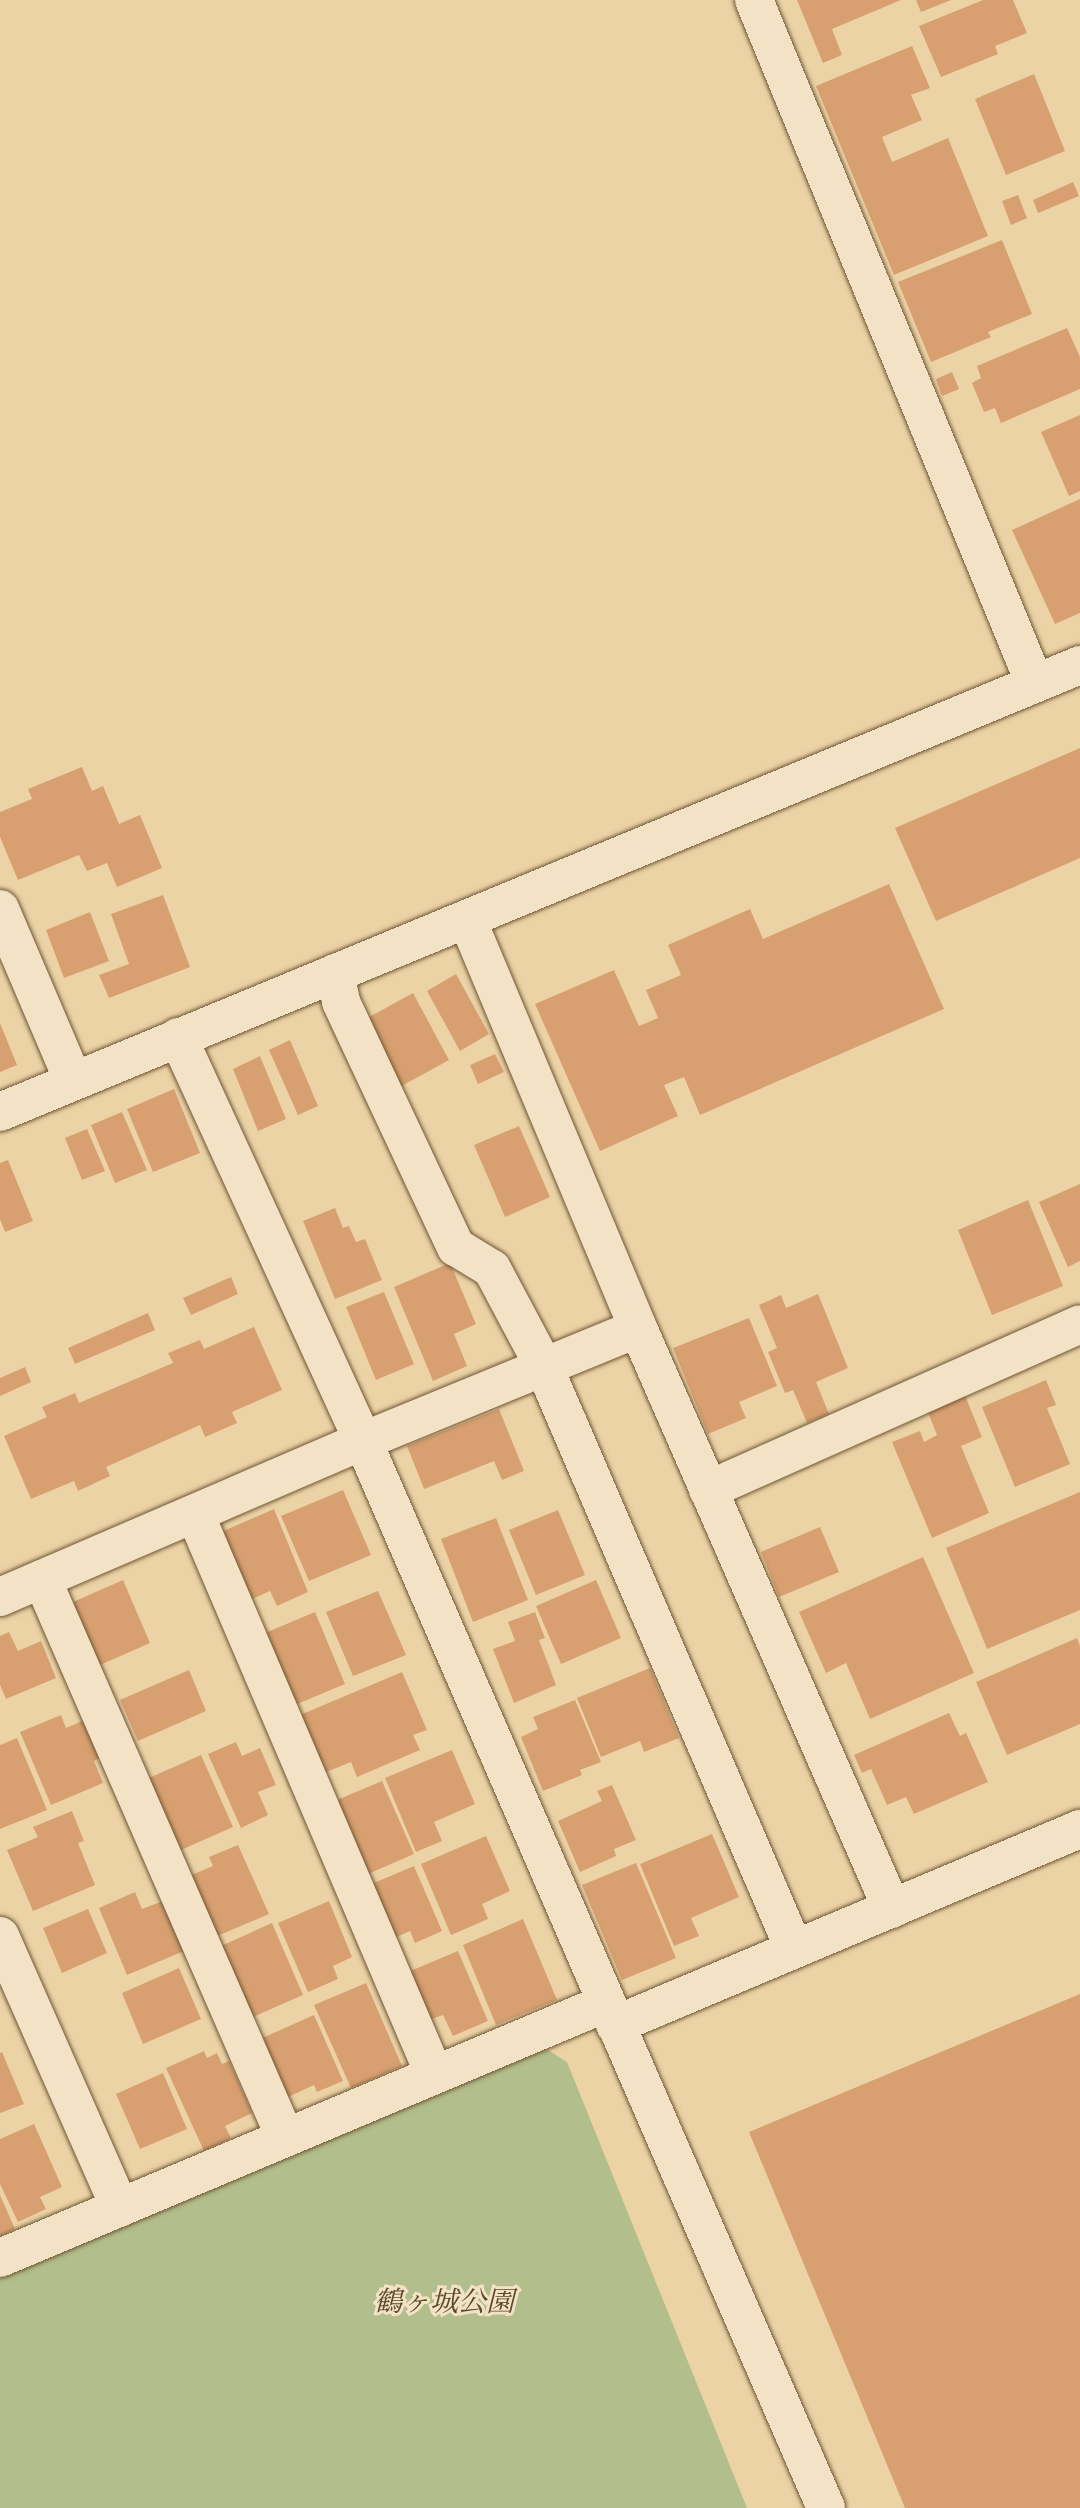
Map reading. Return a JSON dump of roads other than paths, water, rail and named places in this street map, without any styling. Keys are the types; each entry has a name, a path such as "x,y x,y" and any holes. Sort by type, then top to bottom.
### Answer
{"street":[{"path":"754,0 1035,684"},
{"path":"0,1112 1080,665"},
{"path":"0,909 73,1080"},
{"path":"467,919 638,1328 892,1909"},
{"path":"335,973 341,1002 456,1247 492,1269 544,1367 794,1949"},
{"path":"178,1037 363,1441 826,2508"},
{"path":"708,1490 1080,1324"},
{"path":"0,1597 363,1441 638,1328"},
{"path":"195,1514 434,2074"},
{"path":"42,1579 285,2137"},
{"path":"0,2258 434,2074 794,1949 1080,1829"},
{"path":"0,1936 120,2208"}],"park label":[{"name":"鶴ヶ城公園","path":"444,2304"}]}
